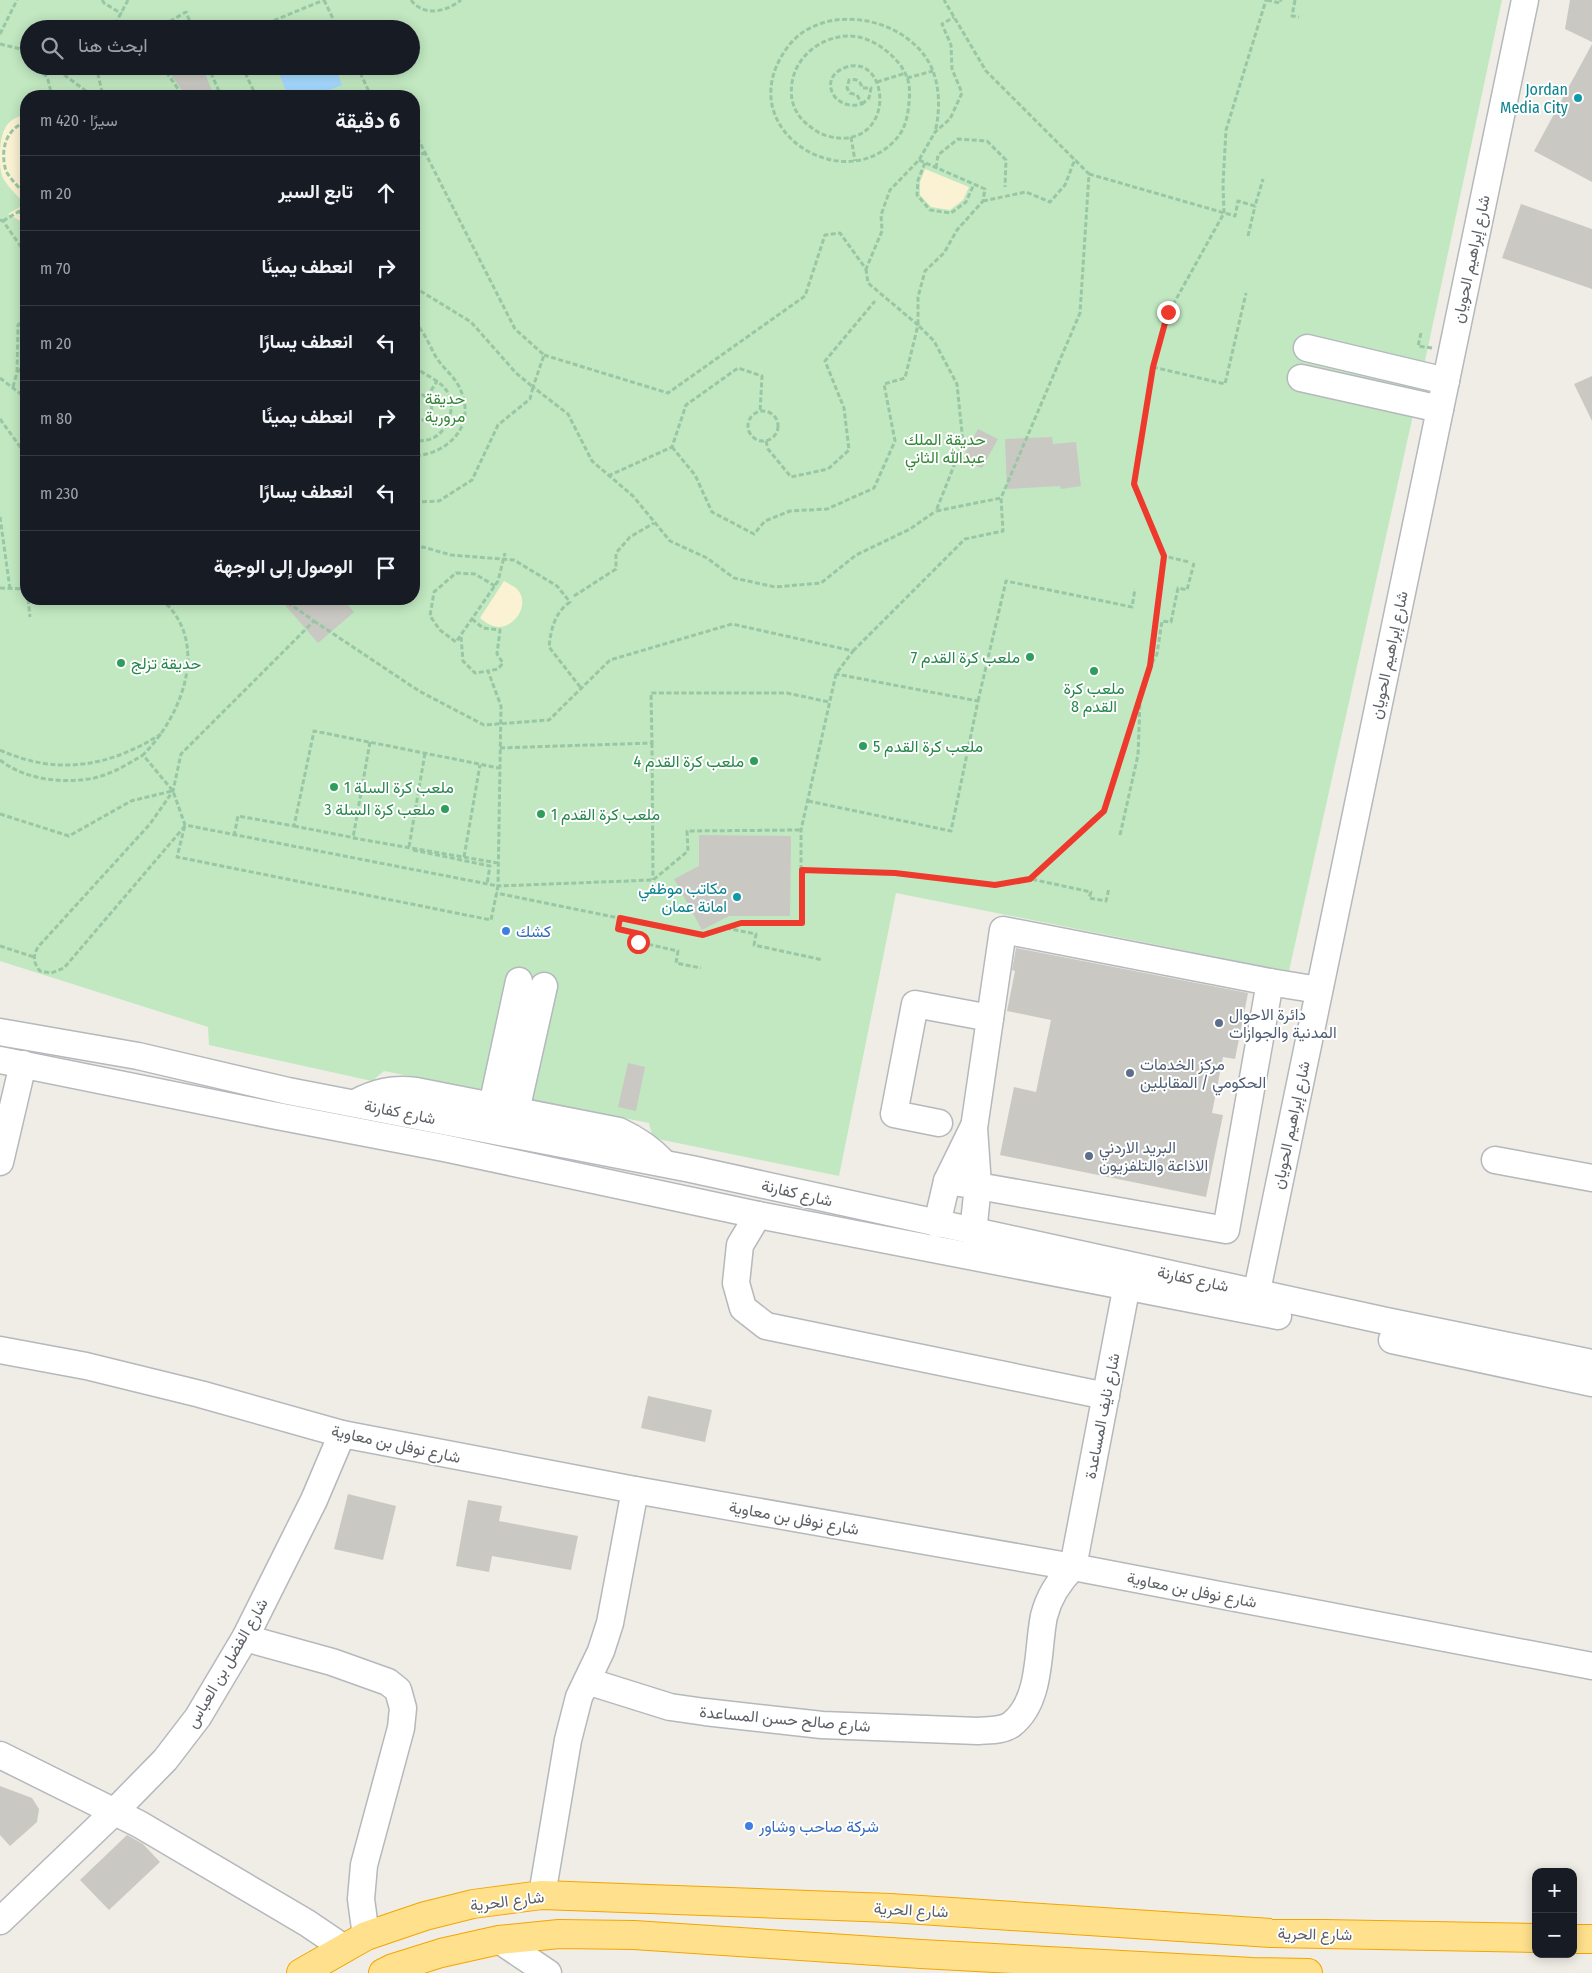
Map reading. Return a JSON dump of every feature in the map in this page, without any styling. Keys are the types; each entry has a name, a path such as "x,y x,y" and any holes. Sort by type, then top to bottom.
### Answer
{"highway":[{"name":"شارع الحرية","path":"301,1973 355,1942 425,1916 473,1904 542,1895 890,1908 1271,1933 1532,1938"},
{"path":"383,1973 441,1953 499,1940 558,1934 634,1935 921,1954 1252,1972 1308,1973"},
{"path":"1577,1939 1592,1939"}],"street":[{"name":"شارع إبراهيم الحويان","path":"1254,1302 1525,0"},
{"path":"1307,348 1446,381"},
{"path":"1301,378 1440,409"},
{"path":"972,1232 978,1186 974,1128 1003,930 1319,990"},
{"path":"948,1181 1226,1230 1270,982"},
{"path":"504,1108 532,984"},
{"path":"939,1123 894,1114 915,1004 990,1018"},
{"name":"شارع كفارنة","path":"0,1032 138,1056 288,1091 666,1164 972,1232 1129,1276"},
{"path":"0,1162 12,1062"},
{"name":"شارع كفارنة","path":"12,1062 444,1148 758,1215 1129,1276 1254,1302 1592,1363"},
{"path":"355,1104 385,1090 402,1089 504,1108 619,1131 646,1146 666,1164"},
{"path":"937,1224 948,1181 974,1128"},
{"path":"1495,1160 1592,1178"},
{"path":"758,1215 740,1245 736,1283 743,1308 766,1326 1106,1396"},
{"name":"شارع نايف المساعدة","path":"1073,1567 1129,1276"},
{"name":"شارع كفارنة","path":"1254,1302 1592,1383"},
{"name":"شارع نوفل بن معاوية","path":"0,1350 86,1366 200,1394 342,1434 635,1490 1073,1567 1592,1666"},
{"name":"شارع الفضل بن العباس","path":"0,1921 113,1813 165,1760 198,1717 245,1638 314,1500 342,1434"},
{"path":"542,1895 568,1740 579,1697 601,1651 610,1623 635,1490"},
{"name":"شارع صالح حسن المساعدة","path":"587,1681 661,1704 714,1714 831,1726 978,1731 998,1729 1011,1725 1029,1700 1038,1666 1042,1630 1047,1608 1054,1590 1073,1567"},
{"path":"0,1755 113,1813 139,1824 307,1923 355,1942 362,1899 364,1865 401,1728 404,1708 398,1690 388,1682 364,1672 245,1638"},
{"path":"499,1940 548,1973"}],"path":[{"path":"0,34 17,0"},
{"path":"102,0 122,14"},
{"path":"118,20 128,0"},
{"path":"274,20 324,0 334,20"},
{"path":"411,0 419,8 443,11 461,0"},
{"path":"944,0 986,72 1089,174 1235,216 1238,201 1256,206"},
{"path":"1030,879 1104,811 1150,666 1164,556 1134,484 1153,367 1168,312 1224,213 1223,184 1226,130 1267,0 1280,3 1281,0"},
{"path":"1295,0 1292,16 1299,17"},
{"path":"172,20 186,12 189,20"},
{"path":"935,132 950,119 962,93 952,69 951,45 942,24 954,17"},
{"path":"862,104 857,95 848,91 847,86 850,80 858,80 862,88 871,88 869,98 862,104 845,105 836,100 831,87 836,72 847,66 860,66 871,73 877,82 880,99 878,114 872,126 861,134 851,137 830,137 819,133 801,118 794,108 791,94 792,80 796,68 804,56 816,46 830,39 858,37 872,42 884,50 906,73 907,78 910,100 908,118 902,132 891,145 877,153 855,161 840,162 822,158 795,144 778,123 772,97 772,82 776,67 791,43 814,25 830,19 846,18 877,22 905,36 917,47 933,71 938,105 935,132 919,160 890,190 881,214 882,230 866,269"},
{"path":"0,44 20,50"},
{"path":"907,78 933,71"},
{"path":"877,82 906,73"},
{"path":"45,75 50,90"},
{"path":"64,75 85,90"},
{"path":"98,75 101,90"},
{"path":"170,75 179,90"},
{"path":"246,75 253,90"},
{"path":"361,75 368,90"},
{"path":"207,78 212,76 218,90"},
{"path":"20,125 12,129 6,136 3,149 5,169 20,188"},
{"path":"851,137 855,161"},
{"path":"936,168 938,155 958,139 987,141 1006,160 1005,187"},
{"path":"420,142 515,329 544,354 668,393 805,296 825,235 840,233 866,269 868,283 934,341 957,384 963,443 936,510"},
{"path":"420,154 425,152"},
{"path":"983,201 1026,192 1050,202 1065,185 1075,159"},
{"path":"672,447 695,475 712,512 754,534 765,521 790,511 827,509 874,488 895,441 884,384 906,378 918,325 918,297 925,271 944,253 957,230 983,201 985,189 919,160"},
{"path":"924,162 918,180 917,194 930,210 951,213 966,202 974,184"},
{"path":"496,893 703,935 741,923 802,923 802,830 836,674 853,651 965,539 1004,531 1001,498 1080,313 1089,174"},
{"path":"1248,236 1263,179"},
{"path":"18,212 1,221 20,246"},
{"path":"420,291 471,322 516,373 568,414 592,461 633,496 670,541 707,558 734,578 775,587 821,583 856,555 910,529 936,510 1001,498"},
{"path":"1153,367 1224,384 1246,293"},
{"path":"766,441 768,450 791,477 828,469 849,450 844,408 826,361 875,301"},
{"path":"13,388 17,372 18,325 20,324"},
{"path":"420,329 425,334 438,359 455,379 465,402 465,412 463,422 452,441 433,453 420,455"},
{"path":"1421,333 1418,346 1428,348"},
{"path":"420,502 439,500 472,480 498,425 530,399 544,354"},
{"path":"608,476 672,447 686,405 738,368 762,376 760,412"},
{"path":"420,371 436,381 449,394 451,410 448,423 439,435 432,439 420,440"},
{"path":"0,378 20,393"},
{"path":"428,398 436,381"},
{"path":"420,394 428,398 432,405 431,414 425,420 420,420"},
{"path":"760,412 770,414 777,421 777,431 774,436 766,441 752,438 748,430 752,416 760,412"},
{"path":"0,419 20,447"},
{"path":"0,517 10,588"},
{"path":"574,596 616,569 616,553 630,537 654,523"},
{"path":"420,548 423,547 451,555 514,560 557,586 570,602 564,606 552,624 550,648 581,688"},
{"path":"494,586 475,574 456,572 434,592 430,616 440,630 456,642 498,581 505,553"},
{"path":"1150,666 1158,654 1162,621 1171,622 1178,588 1187,590 1191,562 1164,556"},
{"path":"808,801 951,831 978,701 1006,581 1132,607 1135,590"},
{"path":"0,588 20,589"},
{"path":"29,605 30,617"},
{"path":"0,760 6,765 30,775 51,779 78,779 94,778 109,773 127,765 143,754 163,732 180,700 184,688 188,659 185,636 181,625 168,605"},
{"path":"291,605 419,691 484,725 549,720 610,660 732,624 853,651"},
{"path":"460,635 463,661 475,673 498,669 503,663 497,654 500,630 484,628 472,619"},
{"path":"185,825 64,968 58,972 45,973 37,967 34,956 38,947 150,824 173,791 181,754 314,621"},
{"path":"143,754 173,791 185,825 177,857 491,920 498,886 501,706 488,671"},
{"path":"836,674 978,701"},
{"path":"653,880 651,692 786,693 829,702"},
{"path":"1120,835 1138,756 1140,699"},
{"path":"294,826 314,731 500,768"},
{"path":"0,750 38,763 56,765 89,764 126,754 143,746 163,732"},
{"path":"353,838 370,742"},
{"path":"500,748 652,743"},
{"path":"409,847 425,753"},
{"path":"464,857 480,764"},
{"path":"0,814 69,836 131,801 173,791"},
{"path":"234,836 238,816 294,826 490,866 487,884"},
{"path":"185,825 498,886 653,880 688,851 688,831 802,830"},
{"path":"353,838 498,863"},
{"path":"802,870 895,873 995,885 1030,879 1091,892 1089,898 1106,902 1109,888"},
{"path":"620,918 618,929 640,934 638,942 678,951 676,962 701,968"},
{"path":"725,928 756,934 754,945 823,960"},
{"path":"0,946 34,956"}],"green space":[{"name":"حديقة الملك عبدالله الثاني","path":"0,0 1502,0 1422,375 1289,971 896,893 839,1176 653,1138 649,1123 384,1071 372,1081 209,1045 208,1027 0,961"}],"sand":[{"path":"20,116 20,199 4,180 0,166 1,142 4,130 12,120"},
{"path":"925,169 969,187 963,200 950,210 931,207 920,195 920,182"},
{"path":"20,207 20,221 8,214"},
{"path":"504,581 519,591 522,605 518,616 514,620 509,624 498,627 490,625 480,618"}],"water":[{"path":"280,75 338,75 342,85 329,90 286,90"}],"building":[{"name":"Jordan Media City","path":"1570,0 1592,0 1592,42 1565,29"},
{"name":"Jordan Media City","path":"1592,44 1592,182 1534,151"},
{"path":"171,75 206,75 212,90 182,90"},
{"path":"1521,204 1592,229 1592,289 1502,258"},
{"path":"1592,376 1592,421 1574,384"},
{"path":"978,429 998,439 982,468 962,460"},
{"path":"1052,437 1053,444 1076,442 1081,486 1061,489 1060,486 1007,489 1005,439"},
{"path":"285,605 348,605 354,612 318,643"},
{"name":"مكاتب موظفي امانة عمان","path":"699,835 791,836 790,916 729,916 702,930 674,879 699,866"},
{"name":"مركز الخدمات الحكومي / المقابلين","path":"1016,948 1248,993 1235,1059 1223,1057 1212,1113 1223,1115 1206,1197 1000,1155 1014,1087 1036,1092 1051,1020 1007,1011 1015,971 1012,970"},
{"path":"628,1063 645,1067 636,1111 618,1107"},
{"path":"648,1396 712,1410 705,1442 641,1428"},
{"path":"348,1494 396,1506 383,1560 334,1549"},
{"path":"468,1500 502,1506 499,1521 578,1536 571,1570 492,1556 489,1572 456,1566"},
{"path":"0,1786 32,1798 39,1809 37,1822 10,1846 0,1835"},
{"path":"127,1835 143,1844 160,1862 109,1910 80,1880"}],"place":[{"name":"Jordan Media City","path":"1578,98"},
{"name":"ملعب كرة القدم 7","path":"1030,657"},
{"name":"حديقة تزلج","path":"121,663"},
{"name":"ملعب كرة القدم 8","path":"1094,671"},
{"name":"ملعب كرة القدم 5","path":"863,746"},
{"name":"ملعب كرة القدم 4","path":"754,761"},
{"name":"ملعب كرة السلة 1","path":"334,787"},
{"name":"ملعب كرة السلة 3","path":"445,809"},
{"name":"ملعب كرة القدم 1","path":"541,814"},
{"name":"مكاتب موظفي امانة عمان","path":"737,897"},
{"name":"كشك","path":"506,931"},
{"name":"دائرة الاحوال المدنية والجوازات","path":"1219,1023"},
{"name":"مركز الخدمات الحكومي / المقابلين","path":"1130,1073"},
{"name":"البريد الاردني الاذاعة والتلفزيون","path":"1089,1156"},
{"name":"شركة صاحب وشاور","path":"749,1826"}],"route":[{"path":"638,942 640,934 618,929 620,918 703,935 741,923 802,923 802,870 895,873 995,885 1030,879 1104,811 1150,666 1164,556 1134,484 1153,367 1168,312"}],"park label":[{"name":"حديقة مرورية","path":"445,407"}]}
